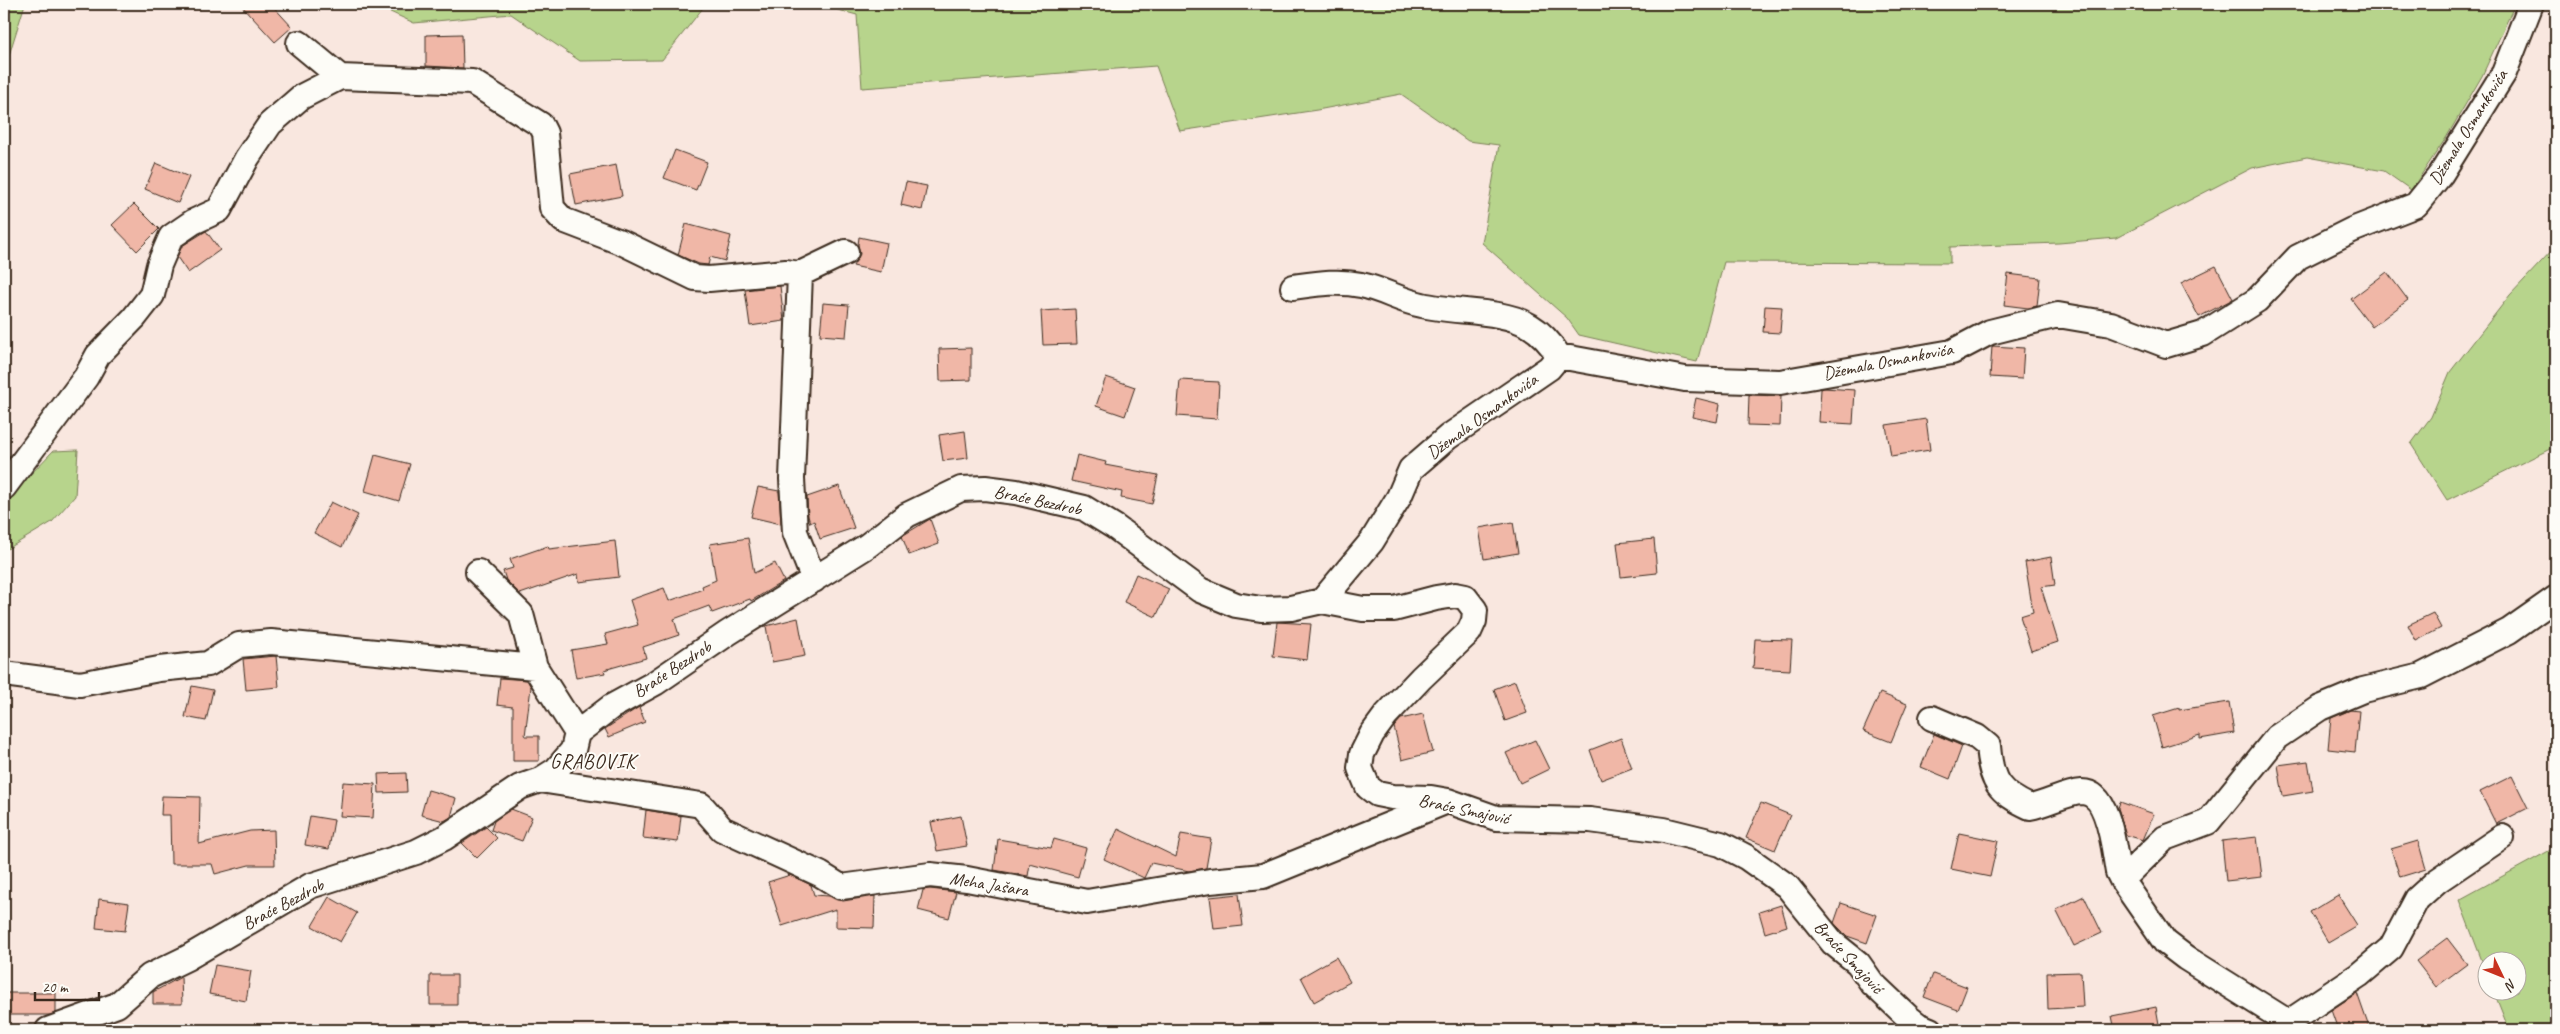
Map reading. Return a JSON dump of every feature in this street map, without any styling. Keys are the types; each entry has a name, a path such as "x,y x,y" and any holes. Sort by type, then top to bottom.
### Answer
{"street":[{"name":"Džemala Osmankovića","path":"1322,601 1372,541 1399,497 1411,469 1448,436 1549,368 1559,356 1685,379 1780,382 1952,352 1990,332 2058,315 2111,324 2166,345 2203,334 2257,300 2298,257 2352,230 2416,205 2442,174 2504,73 2531,4"},
{"path":"299,43 340,77"},
{"path":"4,487 86,377 98,355 134,318 152,295 159,265 171,237 193,222 219,210 247,158 270,124 301,97 340,77 472,82 541,125 545,133 552,208 563,220 623,243 695,278 709,279 786,272 800,274 846,252"},
{"path":"800,274 792,479 794,532 814,580"},
{"path":"1293,287 1327,282 1361,285 1421,305 1466,313 1506,316 1530,326 1551,342 1559,356"},
{"name":"Braće Bezdrob","path":"48,1030 116,1005 150,976 187,958 310,886 416,852 444,838 520,787 540,780 556,770 573,750 577,733 611,707 655,682 728,633 814,580 866,546 907,515 930,502 960,490 985,488 1016,492 1084,508 1116,527 1200,590 1236,604 1261,609 1291,608 1322,601"},
{"path":"478,572 521,614 535,667 577,733"},
{"name":"Braće Smajović","path":"1322,601 1363,610 1394,609 1455,595 1465,597 1471,602 1475,610 1474,621 1469,632 1386,715 1372,734 1362,754 1360,768 1368,787 1377,794 1448,801 1496,818 1590,820 1664,830 1721,844 1746,857 1787,886 1833,943 1858,963 1872,983 1908,1018 1930,1030"},
{"path":"2122,880 2165,838 2208,822 2277,737 2320,708 2363,690 2421,676 2509,630 2556,598"},
{"path":"4,674 80,684 159,669 208,664 239,645 271,642 535,667"},
{"path":"1932,718 1976,737 1988,746 1989,765 1995,780 2006,796 2030,807 2083,792 2095,796 2104,807 2118,872 2165,942 2186,958 2280,1018 2283,1027 2359,975 2391,948 2417,899 2437,881 2502,838"},
{"name":"Meha Jašara","path":"540,780 701,805 722,829 820,874 841,887 930,875 968,879 1087,902 1210,881 1263,876 1448,801"}],"green space":[{"path":"4,4 25,4 4,71"},
{"path":"373,4 706,4 662,60 580,61 511,14 414,23"},
{"path":"816,4 2515,4 2482,76 2446,138 2411,190 2384,171 2307,157 2252,168 2116,238 2059,243 1950,247 1950,263 1724,262 1697,362 1579,335 1567,318 1482,243 1499,145 1468,141 1401,94 1317,110 1180,131 1156,66 862,88 857,15"},
{"path":"2556,246 2556,446 2447,500 2411,444 2431,417 2450,372 2510,295"},
{"path":"78,450 75,496 52,522 4,551 4,502 53,451"},
{"path":"2556,847 2556,1029 2509,1030 2498,1002 2528,1002 2528,952 2479,952 2459,900"}],"building":[{"path":"240,4 271,4 292,27 275,42"},
{"path":"462,34 463,68 426,66 426,35"},
{"path":"675,150 707,162 696,190 664,178"},
{"path":"156,163 189,177 178,203 145,189"},
{"path":"616,165 622,196 576,205 570,174"},
{"path":"906,182 927,186 922,210 901,205"},
{"path":"134,204 159,229 137,251 112,225"},
{"path":"686,224 731,236 725,261 710,257 708,265 699,264 678,255"},
{"path":"206,231 220,250 188,273 177,257 182,246"},
{"path":"859,237 887,243 881,272 853,266 860,254"},
{"path":"2216,266 2233,299 2199,317 2181,283"},
{"path":"2387,272 2408,300 2372,327 2351,299"},
{"path":"2008,274 2040,278 2037,306 2028,308 2004,305"},
{"path":"780,286 784,321 750,326 745,290"},
{"path":"823,303 849,305 846,337 820,335"},
{"path":"1765,306 1782,307 1780,333 1763,332"},
{"path":"1075,309 1077,344 1043,345 1041,311"},
{"path":"1992,346 2024,348 2022,379 1990,377"},
{"path":"971,348 971,380 940,381 939,349"},
{"path":"1106,377 1135,387 1125,416 1096,406"},
{"path":"1180,380 1219,382 1217,419 1177,416"},
{"path":"1821,389 1855,390 1853,424 1819,422"},
{"path":"1749,395 1781,396 1780,426 1748,425"},
{"path":"1696,398 1720,404 1717,422 1692,417"},
{"path":"1926,419 1930,450 1891,456 1886,425"},
{"path":"965,431 968,458 943,461 939,435"},
{"path":"375,455 410,464 399,501 365,491"},
{"path":"1077,455 1106,462 1105,465 1158,475 1152,504 1121,498 1122,492 1071,481"},
{"path":"839,486 854,528 820,539 814,521 810,523 807,497"},
{"path":"758,487 779,491 781,524 751,517"},
{"path":"331,502 358,515 342,547 314,533"},
{"path":"930,519 939,544 909,555 902,536"},
{"path":"1513,522 1518,553 1484,559 1479,528"},
{"path":"748,538 754,573 775,563 784,581 751,601 750,599 712,613 709,606 674,619 679,635 643,647 646,658 604,670 605,673 576,678 571,650 608,644 605,634 638,625 630,600 664,588 669,601 703,589 702,586 716,580 710,544"},
{"path":"1654,539 1657,573 1621,577 1617,543"},
{"path":"615,541 619,577 579,582 578,574 520,594 506,580 503,571 513,568 510,559 548,546 549,549"},
{"path":"2051,557 2055,585 2041,587 2058,642 2031,651 2020,616 2033,612 2025,562"},
{"path":"1136,574 1169,589 1156,617 1124,602"},
{"path":"2433,613 2441,628 2416,641 2408,625"},
{"path":"798,618 805,656 772,662 766,626"},
{"path":"1277,622 1311,624 1307,660 1273,656"},
{"path":"1755,639 1792,640 1790,670 1753,668"},
{"path":"276,656 279,687 246,690 243,659"},
{"path":"500,678 527,680 531,687 525,736 539,736 539,761 513,761 513,707 497,705"},
{"path":"1515,681 1527,713 1505,721 1494,689"},
{"path":"192,686 213,690 206,721 185,717"},
{"path":"1880,693 1907,704 1891,742 1863,731"},
{"path":"2229,702 2234,733 2200,739 2200,735 2162,747 2153,716 2179,708 2179,710"},
{"path":"639,707 645,722 609,737 605,729"},
{"path":"2350,710 2359,711 2355,752 2328,749 2331,718"},
{"path":"1423,714 1433,752 1402,760 1394,727 1401,719"},
{"path":"1934,734 1962,746 1950,779 1921,767"},
{"path":"1621,738 1632,768 1601,780 1590,750"},
{"path":"1535,740 1549,769 1520,783 1506,753"},
{"path":"2308,761 2313,791 2283,796 2278,765"},
{"path":"406,773 407,792 379,793 378,774"},
{"path":"2512,776 2528,808 2496,824 2480,792"},
{"path":"343,782 375,784 373,818 340,816"},
{"path":"428,790 456,798 451,817 444,821 421,815"},
{"path":"162,796 200,797 199,844 250,831 274,830 275,865 249,865 215,874 212,864 171,864 170,815 161,815"},
{"path":"2120,802 2154,814 2143,840 2126,835 2118,808"},
{"path":"1761,803 1790,815 1775,850 1746,838"},
{"path":"511,809 532,817 522,841 491,830 494,821"},
{"path":"646,810 681,816 678,842 643,838"},
{"path":"310,816 334,820 329,849 305,845"},
{"path":"961,816 967,846 937,851 931,822"},
{"path":"486,827 497,838 477,858 462,843"},
{"path":"1118,829 1176,857 1181,834 1211,839 1206,868 1189,871 1151,863 1144,878 1104,859"},
{"path":"1959,833 1998,841 1990,877 1951,869"},
{"path":"2257,837 2262,877 2226,881 2222,841"},
{"path":"998,839 1051,848 1054,839 1086,848 1078,877 1030,864 1028,876 994,870"},
{"path":"2418,841 2426,869 2400,877 2391,849"},
{"path":"790,875 811,885 814,895 829,896 843,901 875,896 874,928 836,927 836,909 782,926 768,882"},
{"path":"923,890 956,892 949,918 918,910"},
{"path":"1239,894 1243,926 1214,929 1210,897"},
{"path":"2338,895 2357,925 2328,942 2310,912"},
{"path":"2084,896 2102,933 2074,946 2056,910"},
{"path":"329,897 357,913 340,942 312,926"},
{"path":"99,899 129,903 125,931 96,928"},
{"path":"1841,903 1877,915 1867,943 1847,936 1834,923"},
{"path":"1781,905 1787,926 1765,933 1759,912"},
{"path":"2447,938 2467,964 2436,987 2416,961"},
{"path":"1336,957 1350,982 1314,1002 1301,977"},
{"path":"215,965 251,971 246,1001 209,994"},
{"path":"2081,972 2083,1007 2048,1009 2047,973"},
{"path":"1933,974 1967,987 1958,1010 1924,997"},
{"path":"430,975 457,975 457,1005 430,1005"},
{"path":"181,977 182,1004 153,1004 153,992"},
{"path":"4,993 56,993 56,1013 50,1015 4,1015"},
{"path":"2357,993 2370,1030 2338,1030 2331,1010"},
{"path":"2156,1007 2160,1030 2115,1030 2112,1016"}],"district":[{"name":"GRABOVIK","path":"593,761"}]}
